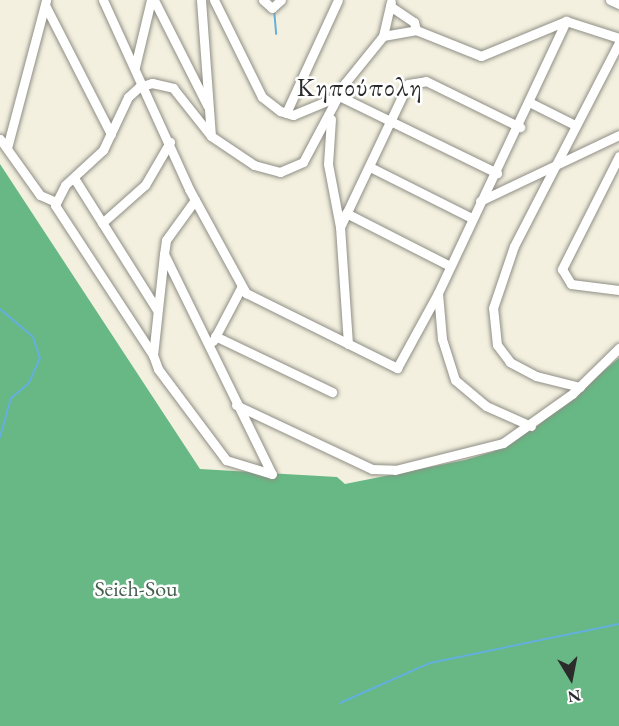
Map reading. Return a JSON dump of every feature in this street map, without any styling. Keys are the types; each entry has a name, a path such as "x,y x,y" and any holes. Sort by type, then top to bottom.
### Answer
{"street":[{"path":"103,0 144,84 195,200 241,288 348,344 399,367 438,293 470,217 520,127 566,21"},
{"path":"135,67 152,0"},
{"path":"152,0 209,110"},
{"path":"201,0 211,136"},
{"path":"214,0 262,97 286,113"},
{"path":"263,0 270,8 280,0"},
{"path":"286,113 338,0"},
{"path":"610,0 619,4"},
{"path":"44,2 111,134"},
{"path":"7,148 44,2"},
{"path":"383,36 391,3 414,22 416,30"},
{"path":"56,202 74,178 99,155 128,97 144,84 173,88 211,136 260,168 288,170 303,162 339,96 369,48 383,36 416,30 481,56 566,21 619,40 501,277 492,323 498,349 517,367 580,387"},
{"path":"340,227 408,84 421,79 520,127"},
{"path":"286,113 339,96 496,173"},
{"path":"531,103 575,126"},
{"path":"332,111 328,164 340,227 348,344"},
{"path":"480,201 554,169 619,135"},
{"path":"0,139 40,195 56,202 76,244 153,355 169,388 226,460 272,474 236,405 164,254"},
{"path":"102,224 145,185 170,142"},
{"path":"619,156 562,269 572,284 619,290"},
{"path":"370,167 470,217"},
{"path":"74,178 157,311"},
{"path":"153,355 166,240 195,200"},
{"path":"346,213 448,265"},
{"path":"208,347 241,288"},
{"path":"438,293 453,377 486,406 531,426"},
{"path":"215,336 333,392"},
{"path":"236,405 377,471 486,449 531,426 580,387 619,348"}],"green space":[{"name":"Seich-Sou","path":"0,164 200,469 337,477 345,484 465,460 492,452 536,427 619,358 619,726 0,726"}],"waterway":[{"path":"274,9 276,34"},
{"path":"0,309 33,337 40,358 29,383 11,398 0,437"},
{"path":"340,703 430,663 619,624"}],"district":[{"name":"Κηπούπολη","path":"360,88"}]}
